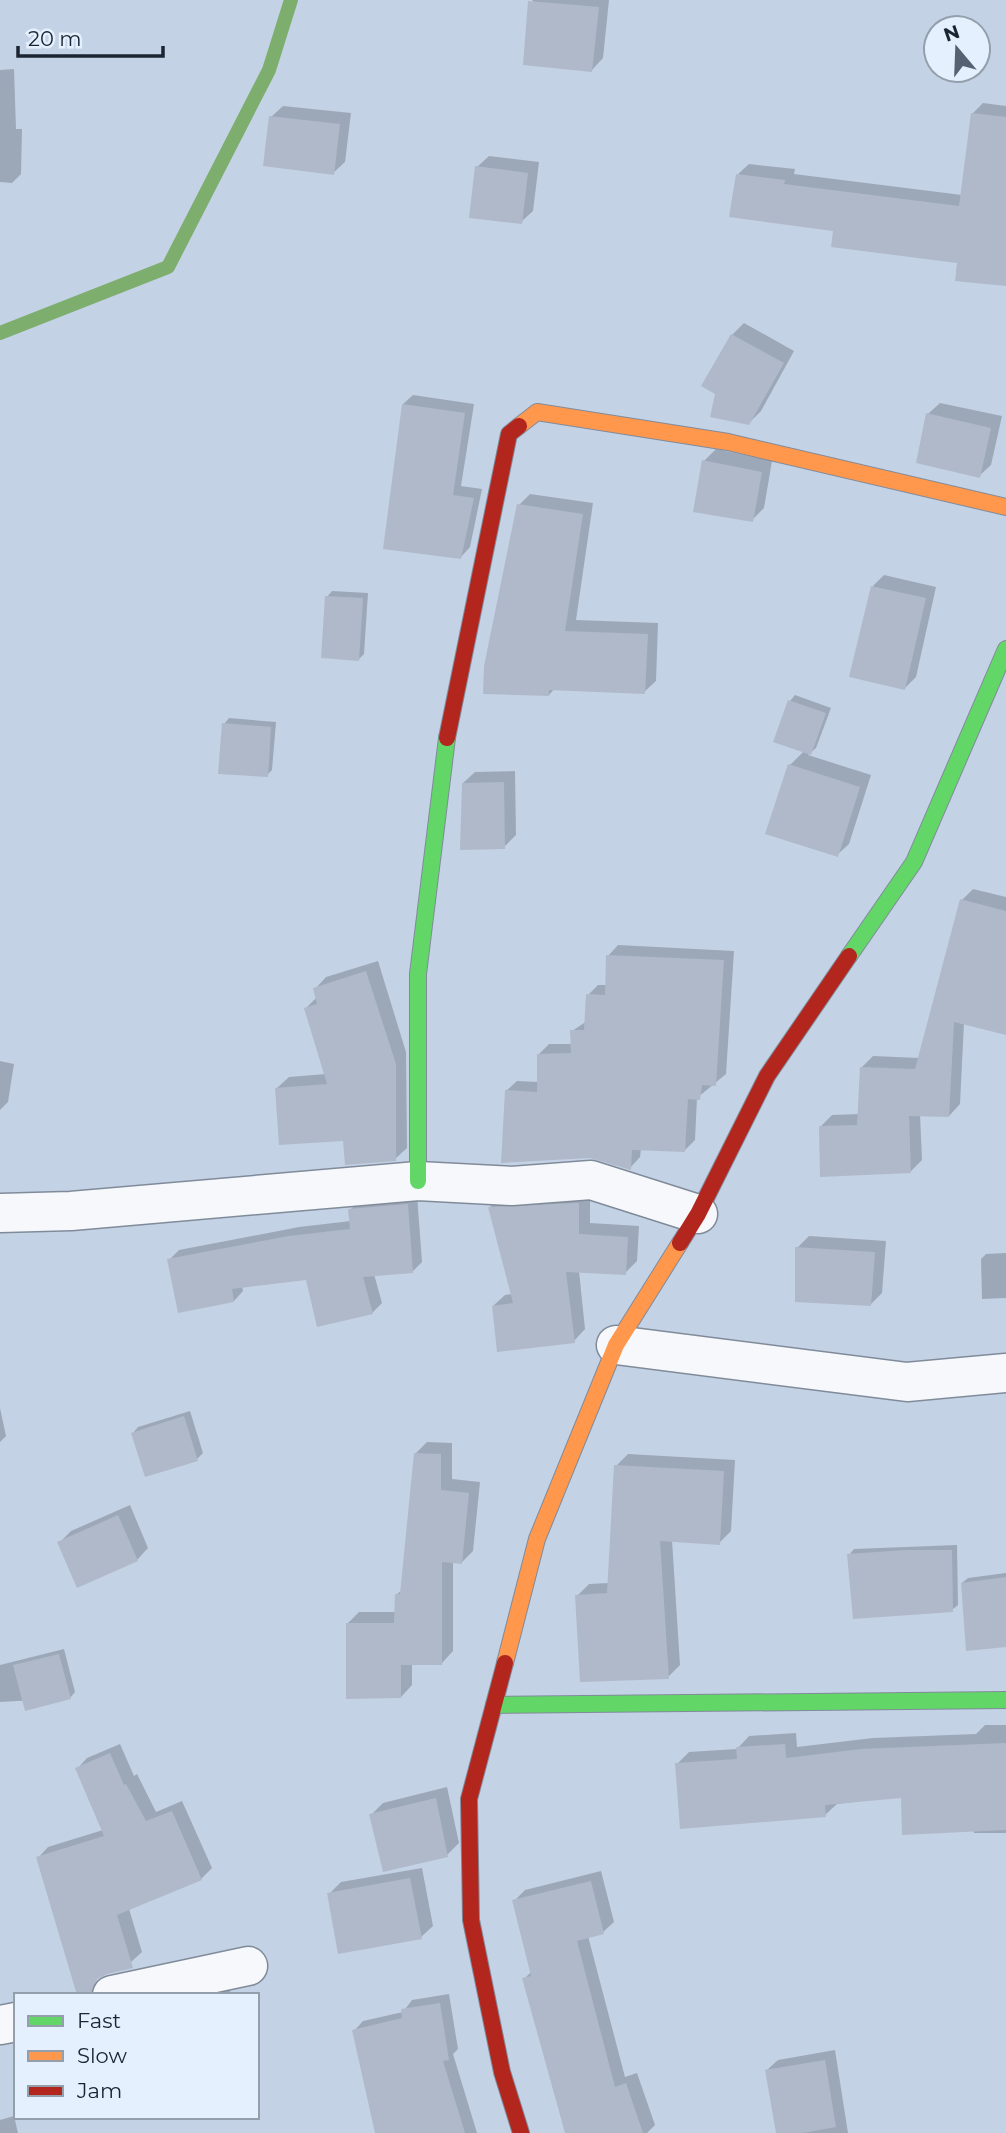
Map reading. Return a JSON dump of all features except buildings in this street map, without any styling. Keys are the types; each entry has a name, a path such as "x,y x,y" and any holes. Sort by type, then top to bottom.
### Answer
{"street":[{"path":"418,1181 418,974 441,770 509,435 537,412 728,442 1006,508"},
{"path":"521,2133 502,2072 471,1920 469,1799 537,1539 616,1345 698,1214 767,1076 914,862 1006,649"},
{"path":"0,1213 71,1211 418,1181 512,1186 591,1180 698,1214"},
{"path":"616,1345 907,1382 1006,1373"},
{"path":"494,1705 1006,1700"},
{"path":"121,1993 248,1966"}],"waterway":[{"path":"0,333 168,267 269,70 291,0"}],"traffic: fast":[{"path":"849,956 914,862 1006,649"},
{"path":"418,1181 418,974 447,738"},
{"path":"494,1705 1006,1700"}],"traffic: slow":[{"path":"519,426 537,412 728,442 1006,507"},
{"path":"505,1663 537,1539 616,1345 680,1243"}],"traffic: jam":[{"path":"447,738 509,434 519,426"},
{"path":"680,1243 698,1214 767,1076 849,956"},
{"path":"505,1663 469,1799 471,1920 502,2072 521,2133"}]}
